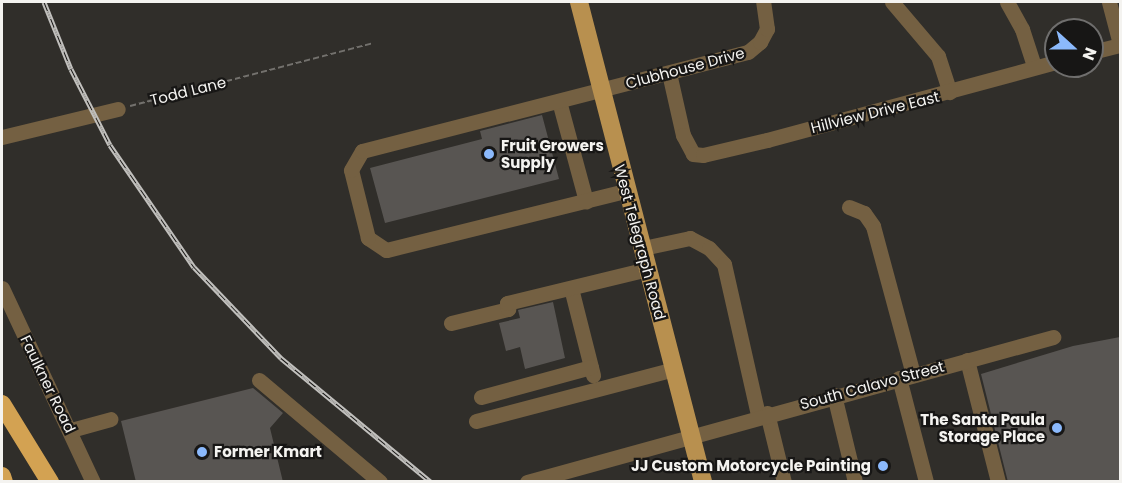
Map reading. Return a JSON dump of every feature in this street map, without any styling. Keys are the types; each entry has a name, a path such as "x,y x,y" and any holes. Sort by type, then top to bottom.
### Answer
{"highway":[{"path":"2,405 38,482"},
{"path":"2,405 50,482"},
{"path":"2,476 4,482"}],"main road":[{"name":"West Telegraph Road","path":"579,2 625,191 643,248 703,482"}],"street":[{"name":"Clubhouse Drive","path":"625,191 386,250 368,238 351,170 362,151 748,52 756,46 766,29 763,2"},
{"path":"892,2 938,56 950,92"},
{"path":"1007,2 1022,28 1034,68"},
{"path":"1104,49 1120,45 1109,2"},
{"name":"Hillview Drive East","path":"669,73 691,159 1044,65"},
{"path":"560,101 586,201"},
{"path":"2,137 118,109"},
{"path":"849,207 864,213 873,226 906,376 926,482"},
{"path":"643,248 690,238 709,249 724,264 762,414 784,482"},
{"path":"451,322 508,309 507,303 648,269"},
{"name":"Faulkner Road","path":"2,288 71,430 93,482"},
{"path":"571,288 596,388"},
{"name":"South Calavo Street","path":"526,482 762,414 1053,338"},
{"path":"967,360 998,482"},
{"path":"481,398 591,367"},
{"path":"476,420 674,369"},
{"path":"259,380 380,482"},
{"path":"834,395 855,482"},
{"path":"71,430 111,419"}],"path":[{"name":"Todd Lane","path":"118,109 373,43"}],"building":[{"name":"Fruit Growers Supply","path":"542,115 559,179 385,223 370,168 482,139 480,131"},
{"path":"553,302 565,358 525,369 520,347 506,351 499,323 520,318 518,310"},
{"name":"The Santa Paula Storage Place","path":"1120,337 1120,482 1008,482 981,374 1073,346"},
{"name":"Former Kmart","path":"253,388 283,413 270,428 283,482 136,482 121,421"}],"railway":[{"path":"44,2 71,69 110,145 194,267 281,358 431,482"}],"place":[{"name":"Fruit Growers Supply","path":"489,154"},
{"name":"The Santa Paula Storage Place","path":"1057,428"},
{"name":"Former Kmart","path":"202,452"},
{"name":"JJ Custom Motorcycle Painting","path":"883,466"}]}
